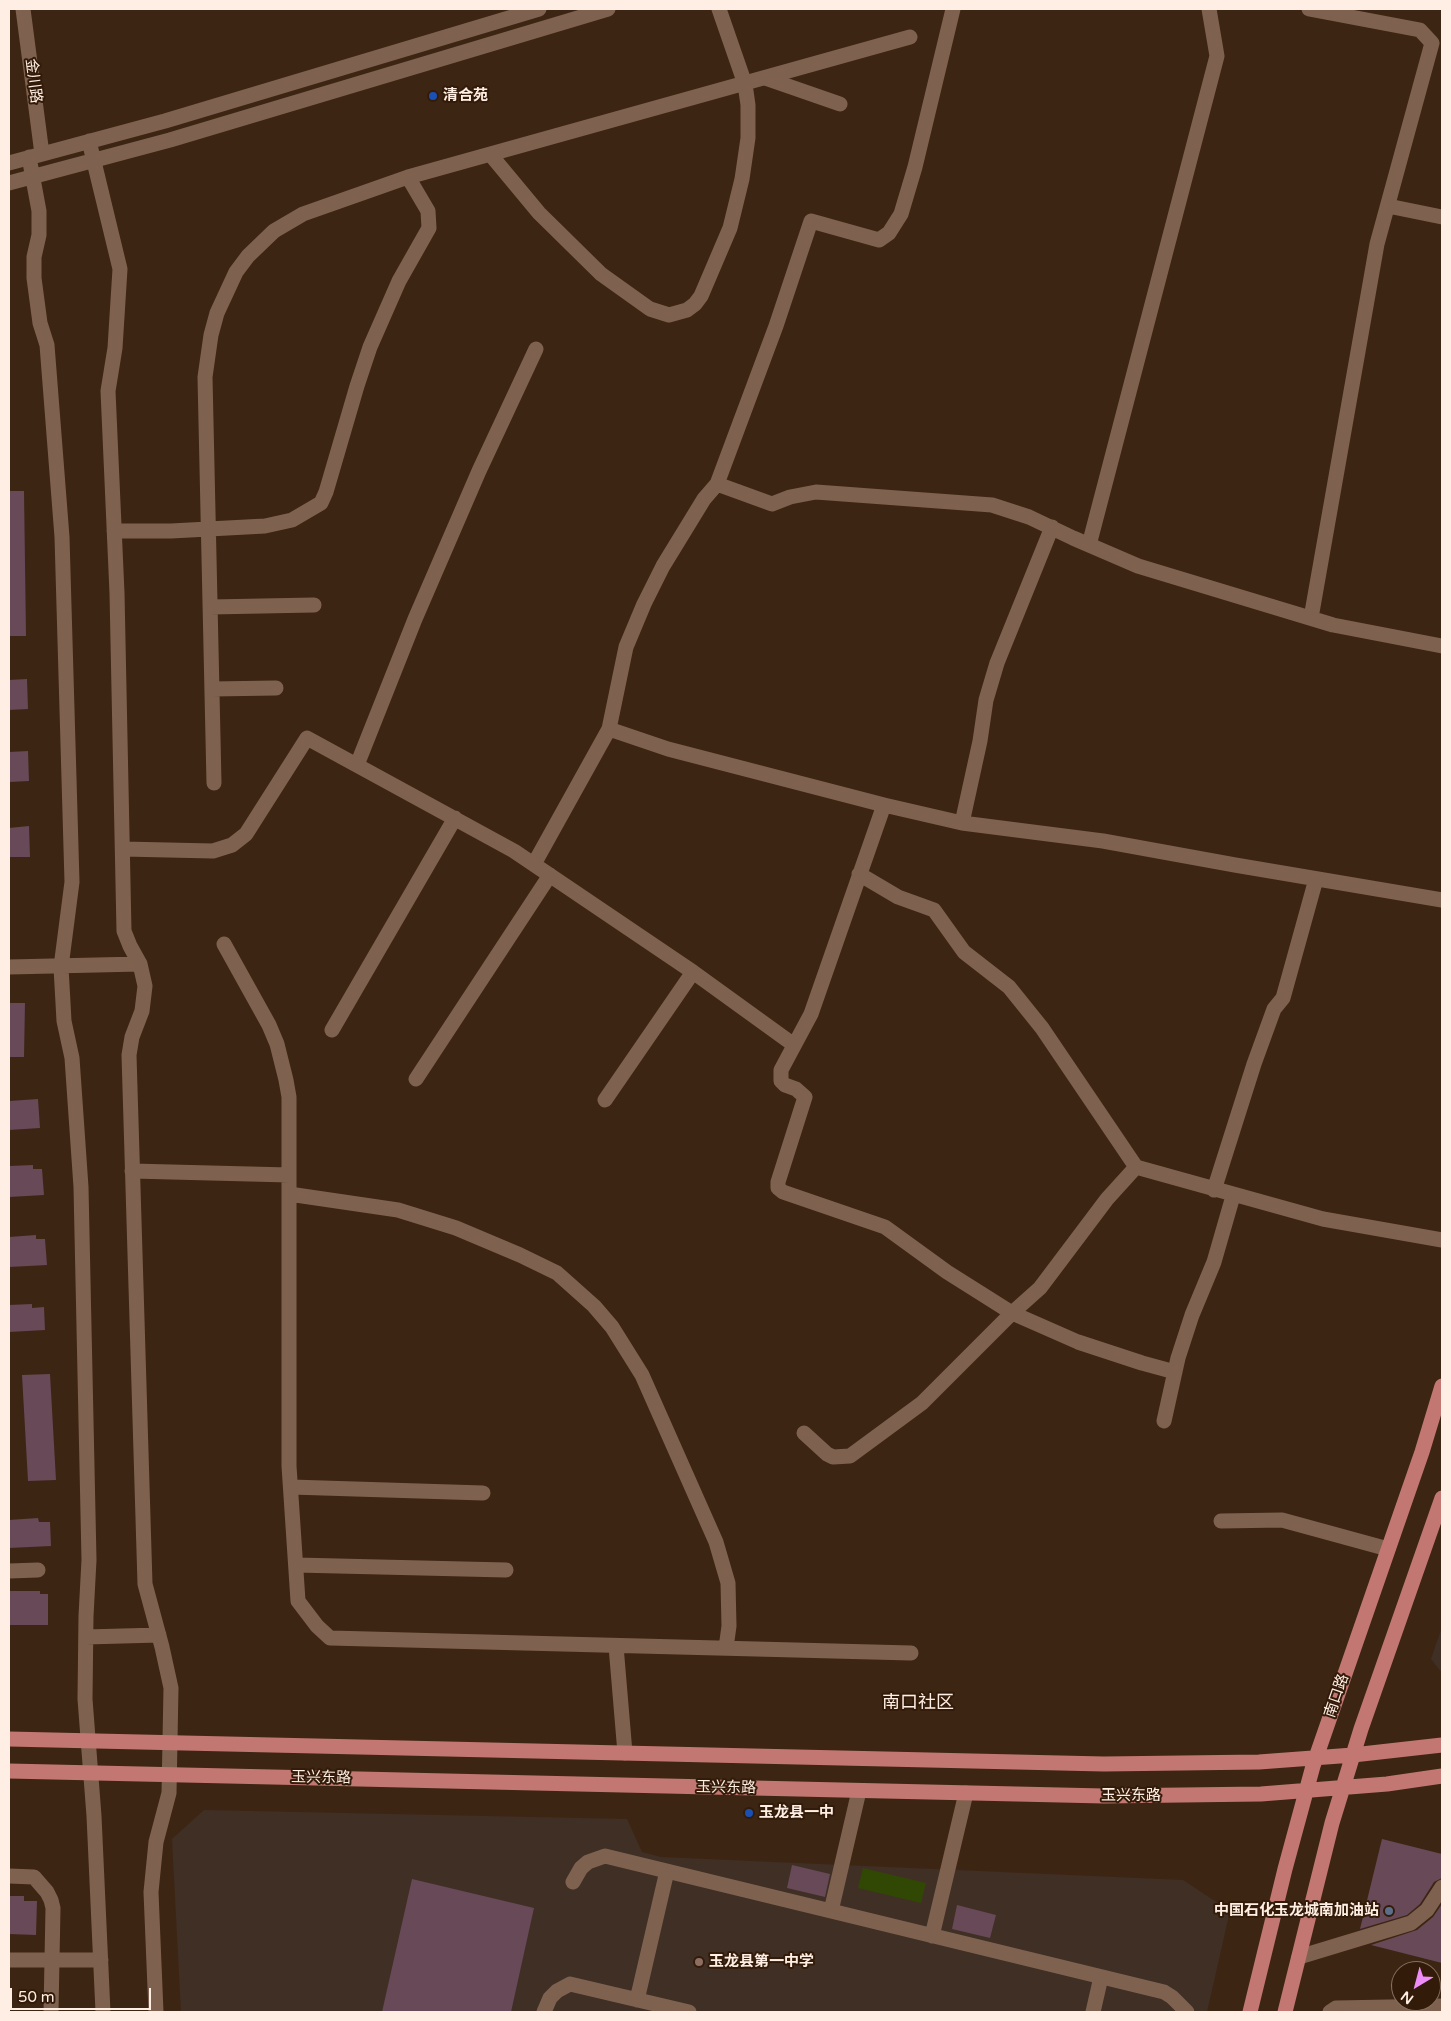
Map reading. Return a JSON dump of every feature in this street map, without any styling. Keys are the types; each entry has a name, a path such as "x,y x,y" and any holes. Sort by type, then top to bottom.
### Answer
{"main road":[{"name":"南口路","path":"1250,2012 1316,1758 1422,1452 1442,1386"},
{"path":"1285,2012 1342,1789 1442,1498"},
{"name":"玉兴东路","path":"9,1739 1104,1764 1191,1764 1316,1758 1442,1745"},
{"name":"玉兴东路","path":"9,1771 1182,1797 1342,1789 1442,1776"}],"street":[{"name":"金川路","path":"24,9 35,156 32,177 39,211 39,235 34,257 36,300 47,345 62,537 72,882 61,966 64,1021 72,1058 81,1187 89,1560 86,1699 103,2012"},
{"path":"9,163 165,121 540,9"},
{"path":"9,183 170,140 608,9"},
{"path":"490,154 539,212 601,274 650,309 668,314 678,313 695,304 701,296 730,228 742,179 748,138 748,105 744,83 719,9"},
{"path":"534,864 609,729 626,648 644,604 699,507 717,484 776,326 811,221 879,240 892,228 901,214 915,167 953,9"},
{"path":"1089,545 1217,56 1209,9"},
{"path":"1309,9 1420,30 1432,42 1378,244 1311,618"},
{"path":"214,783 204,399 207,356 217,313 236,272 262,241 302,214 408,177 910,38"},
{"path":"765,78 840,104"},
{"path":"89,141 120,269 115,348 108,391 114,531 124,930 140,964 145,986 142,1011 132,1037 129,1056 145,1584 171,1688 169,1793 156,1842 152,1892 156,2012"},
{"path":"114,531 208,529 279,524 305,514 321,503 326,492 356,386 370,347 399,281 429,228 428,211 408,177"},
{"path":"1388,206 1442,217"},
{"path":"357,765 479,471 536,349"},
{"path":"717,484 772,504 790,497 816,492 992,506 1029,517 1138,566 1333,625 1442,646"},
{"path":"962,823 980,741 986,700 997,663 1052,527"},
{"path":"210,607 314,605"},
{"path":"212,689 276,688"},
{"path":"609,729 668,749 884,805 962,823 1103,841 1442,900"},
{"path":"122,849 213,851 232,845 246,834 307,738 514,851 693,972 794,1045"},
{"path":"884,805 811,1014 781,1070 780,1081 796,1090 805,1098 778,1182 778,1188 782,1192 885,1227 947,1272 1012,1313 1094,1348 1175,1372"},
{"path":"332,1030 455,818"},
{"path":"859,874 898,897 934,910 964,952 1009,987 1042,1028 1136,1167 1233,1196 1323,1219 1442,1240"},
{"path":"416,1079 550,875"},
{"path":"1214,1190 1254,1064 1274,1009 1282,998 1316,879"},
{"path":"224,944 269,1025 283,1064 289,1097 290,1486 298,1601 317,1626 330,1638 911,1652"},
{"path":"9,967 140,964"},
{"path":"605,1100 693,972"},
{"path":"804,1433 827,1454 839,1457 850,1456 922,1403 1012,1313 1040,1288 1107,1199 1136,1167"},
{"path":"132,1171 289,1175"},
{"path":"289,1194 398,1210 456,1228 520,1255 557,1274 594,1306 618,1335 642,1375 716,1542 723,1562 728,1590 729,1626 726,1648"},
{"path":"1164,1421 1175,1372 1192,1315 1214,1262 1233,1196"},
{"path":"290,1486 484,1493"},
{"path":"1221,1521 1282,1520 1388,1549"},
{"path":"296,1565 506,1570"},
{"path":"9,1571 38,1570"},
{"path":"86,1637 159,1635"},
{"path":"616,1646 625,1753"},
{"path":"831,1911 859,1791"},
{"path":"932,1936 966,1793"},
{"path":"573,1882 581,1868 588,1862 605,1856 1164,1992 1187,2012"},
{"path":"636,2000 667,1871"},
{"path":"9,1876 34,1877 48,1892 53,1908 51,2012"},
{"path":"1299,1957 1411,1923 1427,1910 1442,1887"},
{"path":"9,1960 101,1960"},
{"path":"1093,2012 1101,1977"},
{"path":"544,2012 550,1998 557,1991 570,1984 689,2012"},
{"path":"1330,2012 1336,2008 1442,2006"}],"shaded area":[{"path":"1442,1627 1442,1673 1431,1659"},
{"name":"玉龙县第一中学","path":"204,1810 627,1819 642,1852 661,1857 1183,1880 1230,1911 1207,2012 181,2012 172,1839"}],"green space":[{"path":"863,1868 926,1883 921,1903 858,1888"}],"building":[{"path":"9,491 24,491 26,636 9,636"},
{"path":"27,679 28,709 9,710 9,680"},
{"path":"28,751 29,781 9,782 9,752"},
{"path":"29,826 30,857 9,857 9,828"},
{"path":"9,1003 25,1003 24,1057 9,1057"},
{"path":"38,1099 40,1128 9,1130 9,1101"},
{"path":"33,1165 33,1169 42,1169 44,1195 9,1197 9,1166"},
{"path":"36,1235 36,1239 45,1239 47,1265 9,1267 9,1237"},
{"path":"32,1304 32,1308 44,1307 45,1330 9,1332 9,1305"},
{"path":"50,1374 56,1480 28,1481 22,1375"},
{"path":"38,1518 39,1522 50,1522 51,1546 9,1548 9,1520"},
{"path":"9,1591 40,1591 40,1594 48,1594 48,1625 9,1625"},
{"path":"1382,1839 1442,1854 1442,1878 1434,1882 1420,1904 1407,1915 1360,1929"},
{"path":"792,1865 830,1874 825,1897 787,1888"},
{"path":"412,1879 534,1908 511,2012 382,2012"},
{"path":"9,1896 24,1896 24,1901 37,1901 36,1935 9,1934"},
{"path":"1442,1904 1442,1963 1441,1961 1434,1961 1371,1945 1417,1930 1433,1917"},
{"path":"957,1905 996,1915 990,1938 952,1929"}],"place":[{"name":"清合苑","path":"433,96"},
{"name":"玉龙县一中","path":"749,1813"},
{"name":"中国石化玉龙城南加油站","path":"1389,1911"},
{"name":"玉龙县第一中学","path":"699,1962"}],"district":[{"name":"南口社区","path":"918,1703"}]}
